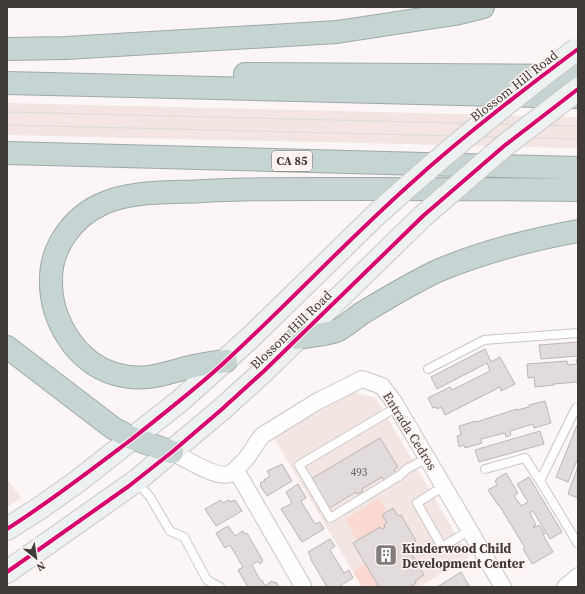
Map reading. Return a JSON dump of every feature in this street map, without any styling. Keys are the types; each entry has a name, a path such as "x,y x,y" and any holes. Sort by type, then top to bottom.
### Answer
{"highway":[{"path":"7,49 66,48 337,32 455,14 483,7"},
{"path":"66,84 214,74 578,76"},
{"path":"7,83 578,97"},
{"name":"CA 85","path":"7,153 578,168"},
{"path":"226,361 193,366 157,377 146,378 130,377 113,373 86,358 62,329 52,292 50,278 52,264 62,240 70,228 88,212 101,204 134,195 251,189 578,190"},
{"path":"297,338 337,331 355,318 392,296 436,272 469,259 498,249 545,237 578,231"},
{"path":"7,347 113,428 132,438 172,452"}],"main road":[{"name":"Blossom Hill Road","path":"7,528 40,508 78,481 180,400 226,361 377,214 456,144 529,85 578,49"},
{"name":"Blossom Hill Road","path":"7,572 136,481 172,452 221,410 423,216 504,146 578,89"}],"street":[{"name":"Entrada Cedros","path":"236,470 246,459 256,442 263,435 318,401 362,379 382,386 397,407 503,587"},
{"path":"172,452 208,471 218,474 227,474 236,470 303,586"},
{"path":"565,587 578,576"}],"lane":[{"path":"428,369 484,340 578,333"},
{"path":"397,407 299,466 330,518 427,458"},
{"path":"540,481 576,408"},
{"path":"485,469 525,458 578,544"},
{"path":"136,481 150,498 170,530 184,537 206,584 220,587"},
{"path":"444,486 417,503 442,547 470,530"}],"shaded area":[{"path":"7,103 578,117 578,148 7,135"},
{"path":"353,392 376,398 469,557 419,587 362,587 274,438"},
{"path":"7,479 21,498 7,507"},
{"path":"379,499 387,512 382,515 387,523 357,540 345,519"},
{"path":"365,564 379,587 362,587 353,572"}],"building":[{"path":"578,342 578,356 541,359 539,345"},
{"path":"485,349 491,362 500,357 515,384 501,391 500,387 445,415 441,407 437,409 436,407 433,408 428,398 450,387 452,390 490,371 487,363 437,389 431,377"},
{"path":"576,359 578,359 578,383 554,384 535,387 534,377 528,378 527,364 567,361 568,365 577,364"},
{"path":"545,401 551,423 534,428 533,424 510,431 511,435 506,437 505,433 481,439 482,443 465,448 464,445 459,447 457,436 461,435 459,426 517,409 529,407 529,405"},
{"path":"578,423 578,458 568,482 556,477"},
{"path":"540,431 544,444 479,462 475,450"},
{"path":"380,438 398,467 394,470 397,475 385,482 382,477 362,489 363,491 357,494 356,492 328,509 311,479"},
{"path":"282,464 292,481 267,496 260,483 265,482 264,480 270,476 267,471"},
{"path":"578,466 578,498 568,494"},
{"path":"506,473 518,493 514,496 521,506 528,502 517,484 529,477 562,532 550,539 533,511 530,513 536,525 533,527 534,528 539,525 553,552 532,564 523,549 525,548 499,505 488,490 497,485 495,481 497,480 496,479"},
{"path":"298,484 306,498 301,501 315,524 320,522 324,529 302,542 281,509 292,503 286,492"},
{"path":"221,500 223,503 229,500 230,502 235,500 242,511 216,526 205,509"},
{"name":"Kinderwood Child Development Center","path":"393,508 398,516 401,515 416,541 407,547 424,575 415,581 416,583 410,587 379,587 353,543 380,527 382,529 385,527 384,525 387,523 382,515"},
{"path":"228,526 235,536 243,531 245,534 247,533 263,561 260,564 258,561 252,565 265,586 272,581 274,583 276,582 279,587 248,587 238,570 243,567 230,545 225,548 216,533"},
{"path":"330,539 335,546 330,550 344,573 349,570 353,578 338,587 327,587 308,552"},
{"path":"461,572 470,587 437,587"}],"tram line":[{"path":"7,112 578,126"},
{"path":"7,125 578,139"}],"cycle path":[{"path":"7,529 86,474 132,439 216,370 369,222 417,178 456,144 578,49"},
{"path":"7,572 129,486 172,452 264,371 423,216 504,146 578,89"}],"place":[{"name":"Kinderwood Child Development Center","path":"386,555"}]}
